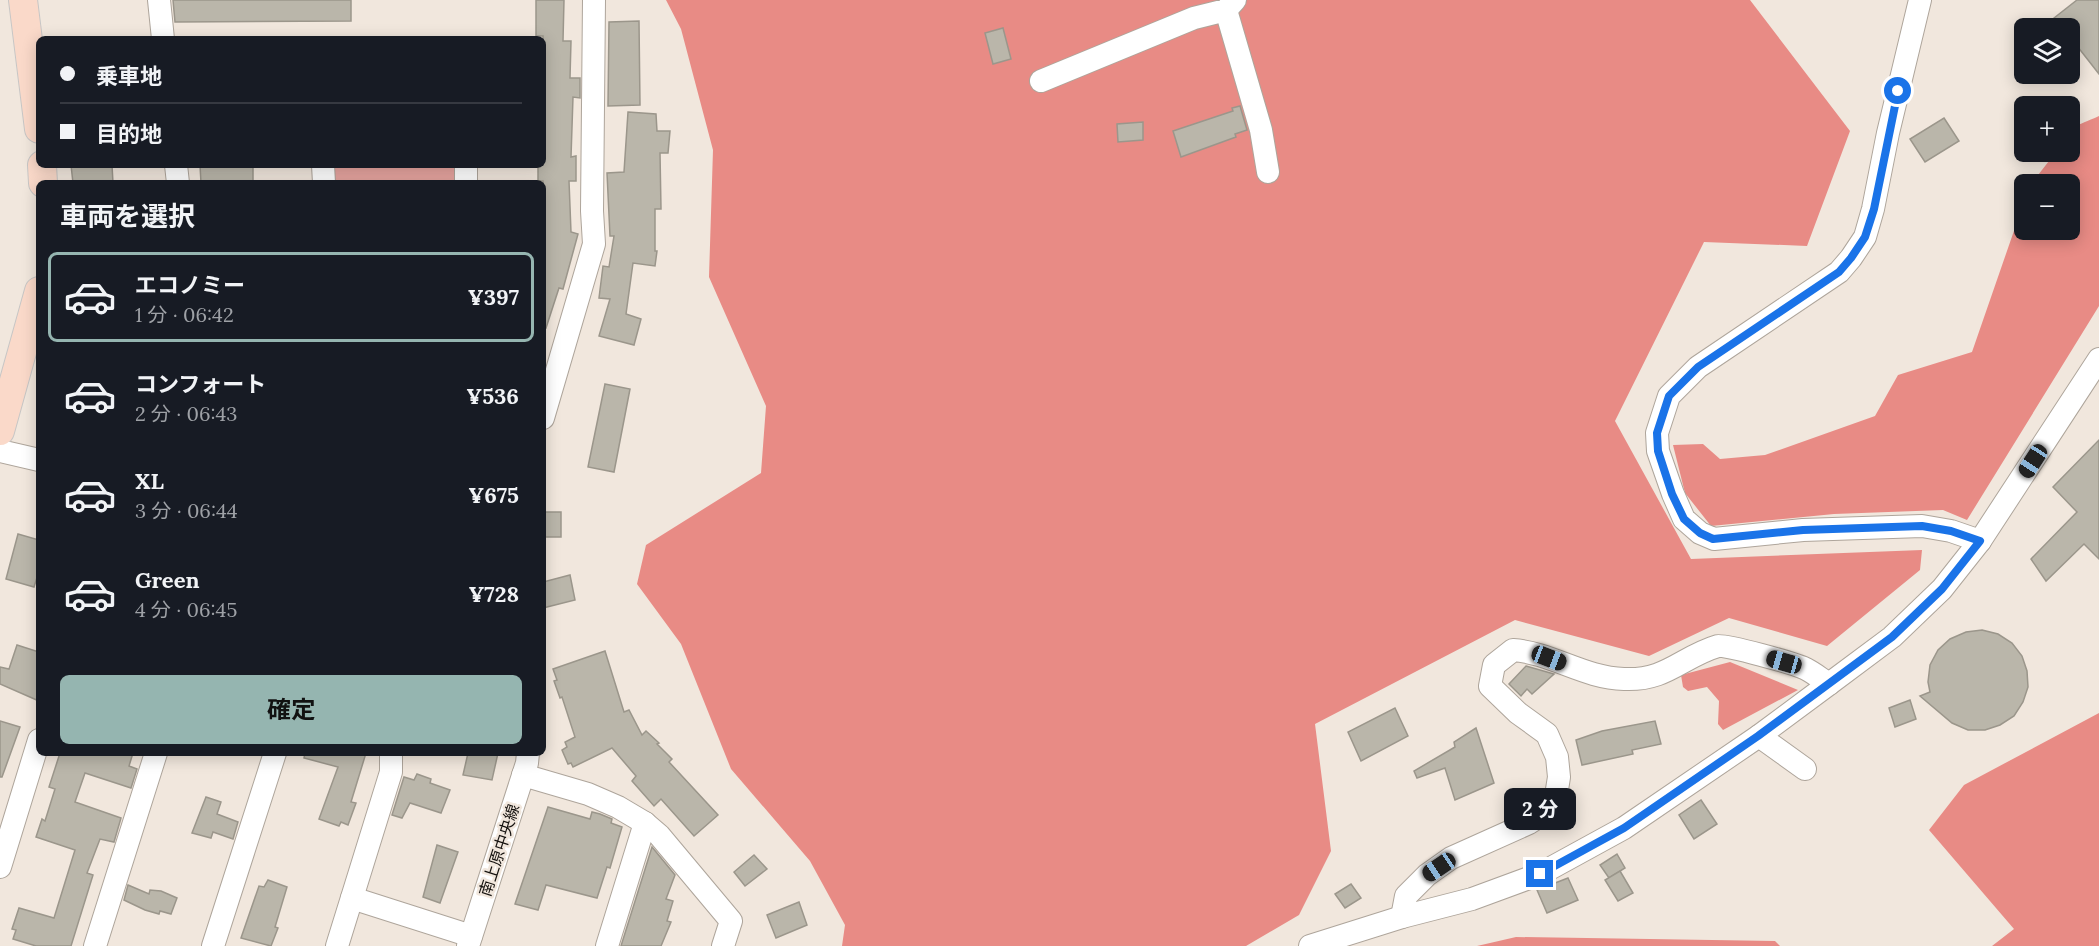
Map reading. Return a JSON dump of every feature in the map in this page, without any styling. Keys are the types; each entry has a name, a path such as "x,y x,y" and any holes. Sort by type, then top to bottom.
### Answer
{"main road":[{"path":"23,0 36,105"},
{"path":"0,431 36,302"}],"street":[{"path":"159,0 163,36"},
{"path":"546,408 594,244 592,211 594,0"},
{"path":"1920,0 1888,133 1874,209 1865,237 1839,272 1698,367 1681,383 1669,396 1661,416 1657,433 1658,451 1672,494 1684,519 1700,533 1713,539 1803,530 1922,526 1951,531 1980,541"},
{"path":"1041,81 1230,5 1261,130 1268,172"},
{"path":"1310,946 1402,916 1472,899 1540,874 1624,828 1829,684 1892,637 1942,589 1980,541 2099,359"},
{"path":"0,451 36,459"},
{"path":"1402,916 1406,896 1427,875 1451,858 1529,823 1556,802 1559,777 1557,757 1547,734 1518,713 1490,686 1494,665 1513,650 1531,651 1585,672 1622,680 1647,679 1721,645 1805,668 1829,684"},
{"path":"1758,736 1805,769"},
{"path":"0,867 36,750"},
{"path":"95,946 155,756"},
{"path":"213,946 274,756"},
{"path":"337,946 391,772 391,756"},
{"name":"南上原中央線","path":"469,941 527,756"},
{"path":"523,775 588,794 618,807 645,823 659,835 731,921 723,946"},
{"path":"607,946 645,823"},
{"path":"352,898 469,941"}],"shaded area":[{"path":"666,0 1750,0 1850,131 1807,246 1704,242 1615,421 1691,559 1922,550 1920,570 1827,646 1729,618 1649,656 1515,620 1315,724 1331,851 1299,915 1246,946 842,946 845,925 810,861 731,769 681,644 637,584 646,545 761,473 766,406 709,277 713,150 681,29"},
{"path":"2099,116 2099,306 1967,520 1943,510 1834,514 1711,526 1685,493 1673,445 1703,444 1720,459 1765,455 1875,416 1898,375 1972,352 2014,231 2014,240 2080,240 2080,174 2039,174 2048,162 2080,162 2080,125"},
{"path":"323,168 466,168 466,180 324,180"},
{"path":"1730,662 1798,690 1723,730 1718,724 1719,701 1707,687 1688,691 1683,687 1681,675"},
{"path":"2099,713 2099,946 1992,946 2014,929 1929,830 1964,785"},
{"path":"1516,937 1775,941 1780,946 1477,946"}],"building":[{"path":"173,0 351,0 351,21 175,22"},
{"path":"536,0 564,0 563,41 571,41 570,78 580,78 580,98 573,97 571,157 576,156 576,181 569,181 571,232 578,234 563,289 559,288 546,328 546,180 538,180 538,168 546,168 546,36 536,36"},
{"path":"2077,0 2099,0 2099,74 2080,50 2080,18 2054,18"},
{"path":"639,21 640,105 608,106 609,22"},
{"path":"1003,28 1011,59 993,64 985,33"},
{"path":"1240,106 1247,130 1235,134 1236,137 1181,157 1173,131 1233,111 1232,108"},
{"path":"628,112 656,114 657,131 670,131 668,153 660,153 661,209 655,209 655,251 657,251 655,266 633,263 626,314 641,319 634,345 599,336 610,299 599,298 603,266 609,267 614,236 610,236 607,173 624,172"},
{"path":"1944,118 1959,141 1925,162 1910,139"},
{"path":"1143,122 1143,140 1118,142 1117,124"},
{"path":"71,168 112,168 113,180 73,180"},
{"path":"200,168 253,168 253,180 201,180"},
{"path":"605,384 630,389 614,472 588,467"},
{"path":"2099,440 2099,559 2084,544 2046,581 2031,559 2077,512 2053,487"},
{"path":"546,512 561,512 561,537 546,537"},
{"path":"18,534 36,539 34,587 6,579"},
{"path":"570,575 575,600 546,607 546,581"},
{"path":"1982,630 1998,634 2012,643 2022,656 2027,671 2028,687 2023,702 2014,716 2000,725 1985,730 1968,730 1952,723 1920,696 1930,692 1928,682 1930,665 1938,650 1950,639 1966,632"},
{"path":"17,645 36,651 36,700 0,684 0,667 9,669"},
{"path":"605,651 624,712 629,710 642,735 646,731 659,743 657,744 672,759 669,762 718,815 694,836 661,799 654,806 632,781 636,776 612,748 573,767 571,763 568,764 562,750 567,747 565,742 575,737 562,697 560,698 554,681 557,680 553,669"},
{"path":"1526,666 1554,674 1532,694 1527,689 1521,696 1509,684"},
{"path":"1910,700 1916,719 1895,727 1889,708"},
{"path":"1395,708 1408,736 1361,761 1348,732"},
{"path":"0,721 20,727 2,777 0,777"},
{"path":"1655,721 1661,744 1632,750 1633,754 1582,765 1576,740 1602,731"},
{"path":"1476,728 1494,783 1455,800 1445,768 1417,778 1414,771 1455,747 1454,742"},
{"path":"59,756 132,756 129,766 137,769 131,788 85,773 75,802 121,818 114,842 100,839 87,873 93,875 71,946 36,946 13,939 16,930 12,929 19,908 54,918 75,850 36,837 42,819 45,821 55,789 49,787"},
{"path":"304,756 365,756 351,802 356,803 348,825 341,822 339,826 319,819 338,767 304,758"},
{"path":"467,756 497,756 492,780 463,775"},
{"path":"417,774 431,779 430,783 450,790 441,813 410,803 402,818 392,815 404,777 414,780"},
{"path":"206,797 221,802 217,814 238,822 233,839 213,832 211,838 192,833"},
{"path":"1701,800 1717,824 1694,839 1679,815"},
{"path":"548,807 590,819 592,812 600,814 612,819 611,823 622,827 610,868 607,867 597,898 546,885 538,910 515,904"},
{"path":"437,845 458,852 440,903 423,897"},
{"path":"652,847 675,875 666,899 673,901 667,921 671,922 661,946 621,946"},
{"path":"1617,854 1625,868 1609,878 1600,865"},
{"path":"754,855 767,869 745,886 734,872"},
{"path":"1620,871 1633,893 1618,901 1605,880"},
{"path":"1568,878 1578,900 1547,913 1537,890"},
{"path":"268,880 287,887 275,927 278,928 271,946 241,938 259,886 264,887"},
{"path":"1351,884 1361,898 1345,908 1335,894"},
{"path":"128,885 149,894 150,890 161,891 177,898 171,914 160,911 159,914 145,910 124,900"},
{"path":"799,902 807,925 776,938 767,915"}],"route":[{"path":"1540,874 1624,828 1758,736 1892,637 1942,589 1980,541 1951,531 1922,526 1803,530 1713,539 1700,533 1684,519 1672,494 1658,451 1657,433 1661,416 1669,396 1681,383 1698,367 1839,272 1865,237 1874,209 1898,91"}]}
